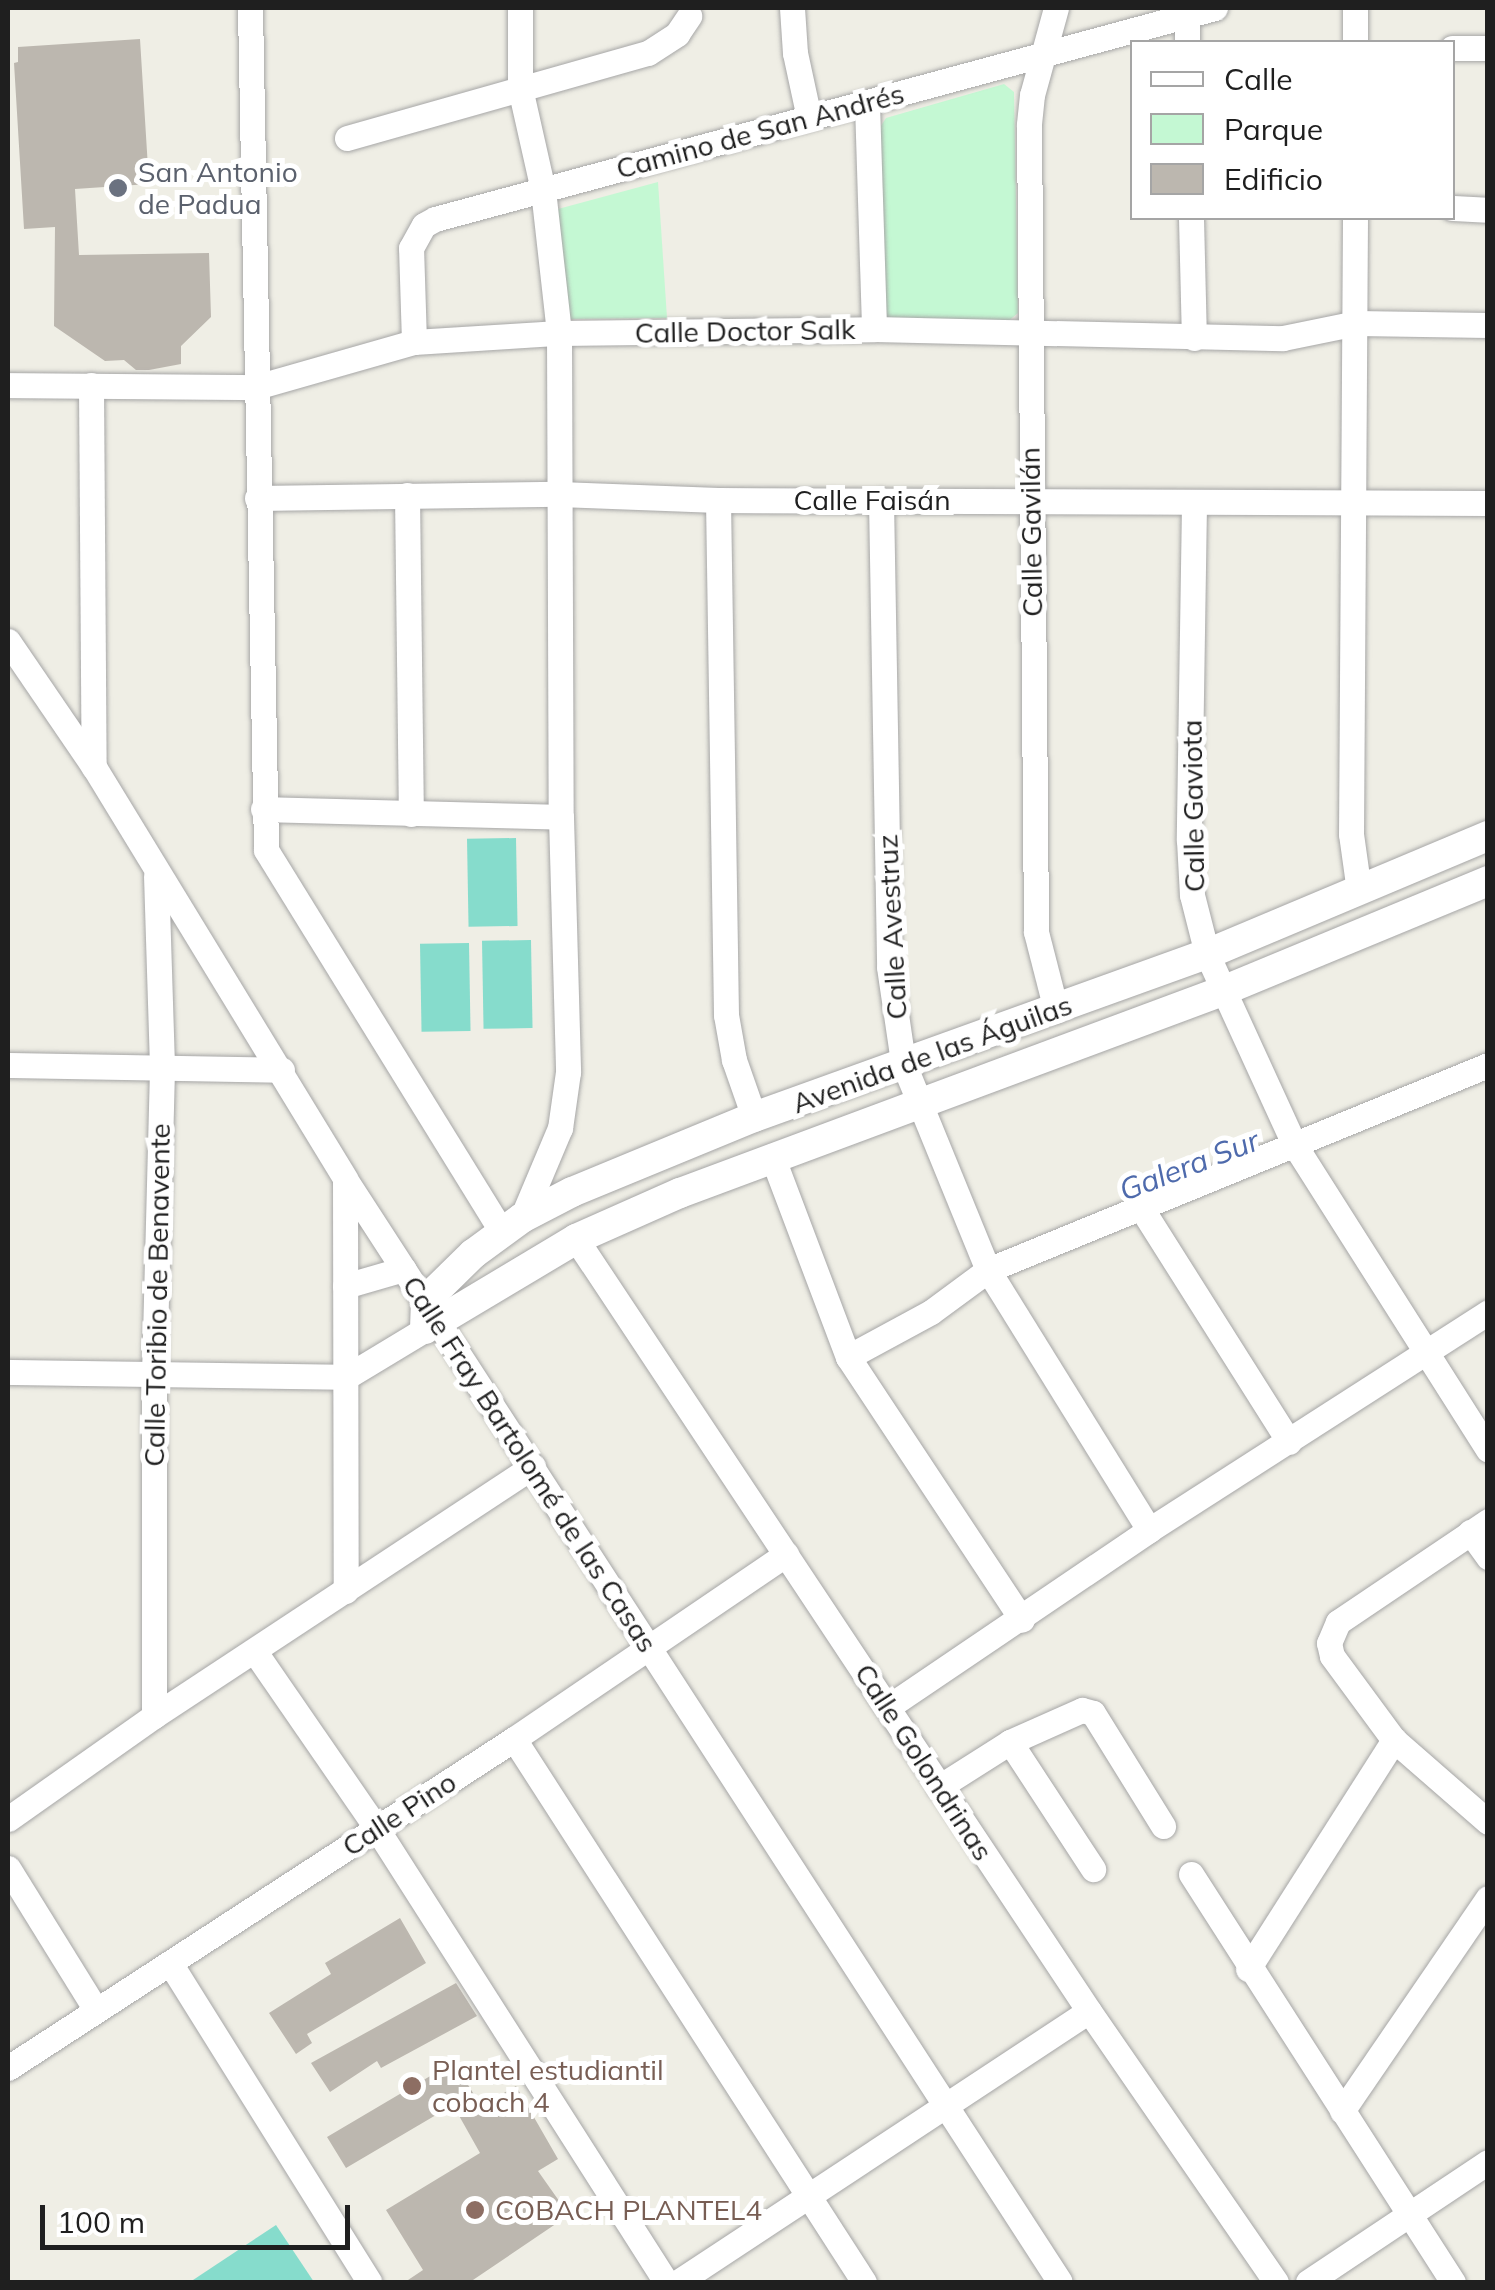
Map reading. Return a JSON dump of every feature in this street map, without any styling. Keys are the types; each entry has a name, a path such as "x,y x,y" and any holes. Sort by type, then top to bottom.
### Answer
{"street":[{"path":"250,8 263,809 270,862 512,1225 560,1128 568,1072 561,817 559,332 543,190 520,88 520,8"},
{"path":"792,8 809,118"},
{"name":"Calle Gavilán","path":"1056,8 1042,53 1029,125 1036,932 1056,1010"},
{"name":"Camino de San Andrés","path":"414,342 412,248 424,225 1214,8"},
{"path":"1355,8 1355,40"},
{"path":"1187,14 1188,40"},
{"path":"347,138 648,53 677,34 689,16"},
{"path":"1455,48 1488,48"},
{"path":"866,104 874,329"},
{"path":"1455,208 1488,210"},
{"path":"1191,220 1194,338"},
{"path":"1355,220 1356,506 1350,834 1359,891"},
{"name":"Calle Doctor Salk","path":"8,385 256,386 414,342 559,332 874,329 1284,338 1356,323 1488,326"},
{"path":"92,385 94,767"},
{"name":"Calle Faisán","path":"257,498 559,494 718,500 1356,506 1488,503"},
{"path":"408,495 411,814"},
{"path":"718,500 726,1014 734,1060 754,1117"},
{"name":"Calle Avestruz","path":"881,500 889,967 903,1062 988,1270 1150,1530"},
{"name":"Calle Gaviota","path":"1194,504 1189,840 1192,896 1207,954 1220,992 1294,1144 1488,1450"},
{"name":"Calle Fray Bartolomé de las Casas","path":"8,642 94,767 430,1317 533,1466 1060,2282"},
{"path":"263,809 561,817"},
{"name":"Avenida de las Águilas","path":"430,1317 512,1225 572,1192 754,1117 1207,954 1488,836"},
{"name":"Calle Toribio de Benavente","path":"154,1716 154,1375 162,1066 156,874"},
{"name":"Avenida de las Águilas","path":"430,1317 576,1238 772,1156 1220,992 1488,881"},
{"path":"8,1065 282,1070"},
{"path":"848,1357 931,1312 988,1270 1488,1065"},
{"path":"772,1156 848,1357 1022,1620"},
{"path":"345,1179 346,1591"},
{"path":"1140,1206 1289,1442"},
{"name":"Calle Golondrinas","path":"576,1238 1088,2011 1276,2282"},
{"path":"345,1286 404,1269"},
{"path":"888,1708 1150,1530 1488,1312"},
{"path":"8,1372 346,1377 396,1351 430,1317"},
{"path":"8,1819 154,1716 533,1466"},
{"path":"1488,1558 1479,1526 1338,1622 1329,1643 1332,1656 1394,1740 1488,1822"},
{"name":"Calle Pino","path":"8,2068 514,1739 786,1554"},
{"path":"255,1652 377,1829 666,2282"},
{"path":"939,1787 1010,1742 1078,1710 1093,1713 1163,1826"},
{"path":"514,1739 864,2282"},
{"path":"1248,1970 1394,1740"},
{"path":"1010,1742 1094,1869"},
{"path":"8,1868 96,2010"},
{"path":"1191,1874 1248,1970 1406,2216 1453,2282"},
{"path":"1342,2111 1488,1898"},
{"path":"170,1963 369,2282"},
{"path":"678,2282 948,2108 1088,2011"},
{"path":"1308,2282 1488,2162"}],"green space":[{"path":"1004,84 1014,92 1018,313 1007,322 890,323 884,315 879,129 886,118"},
{"path":"658,182 667,318 568,319 552,221 558,209"}],"shaded area":[{"path":"516,838 518,926 469,927 467,839"},
{"path":"531,940 533,1028 484,1029 482,941"},
{"path":"469,943 471,1031 422,1032 420,944"},
{"path":"276,2225 314,2282 190,2282"}],"building":[{"path":"140,39 149,184 75,189 79,255 209,253 211,317 181,346 181,364 149,370 136,370 124,360 105,361 54,326 55,227 24,229 14,63 18,62 18,47"},
{"path":"400,1918 426,1963 307,2034 312,2043 296,2054 269,2013 331,1974 325,1963"},
{"path":"456,1983 477,2016 381,2068 377,2061 330,2092 311,2063"},
{"path":"454,2062 481,2106 516,2086 558,2159 538,2171 569,2215 470,2282 405,2282 423,2270 386,2210 480,2153 453,2105 346,2168 327,2137"}],"place":[{"name":"San Antonio de Padua","path":"118,188"},
{"name":"Plantel estudiantil cobach 4","path":"412,2086"},
{"name":"COBACH PLANTEL4","path":"475,2210"}],"water label":[{"name":"Galera Sur","path":"1189,1165"}]}
